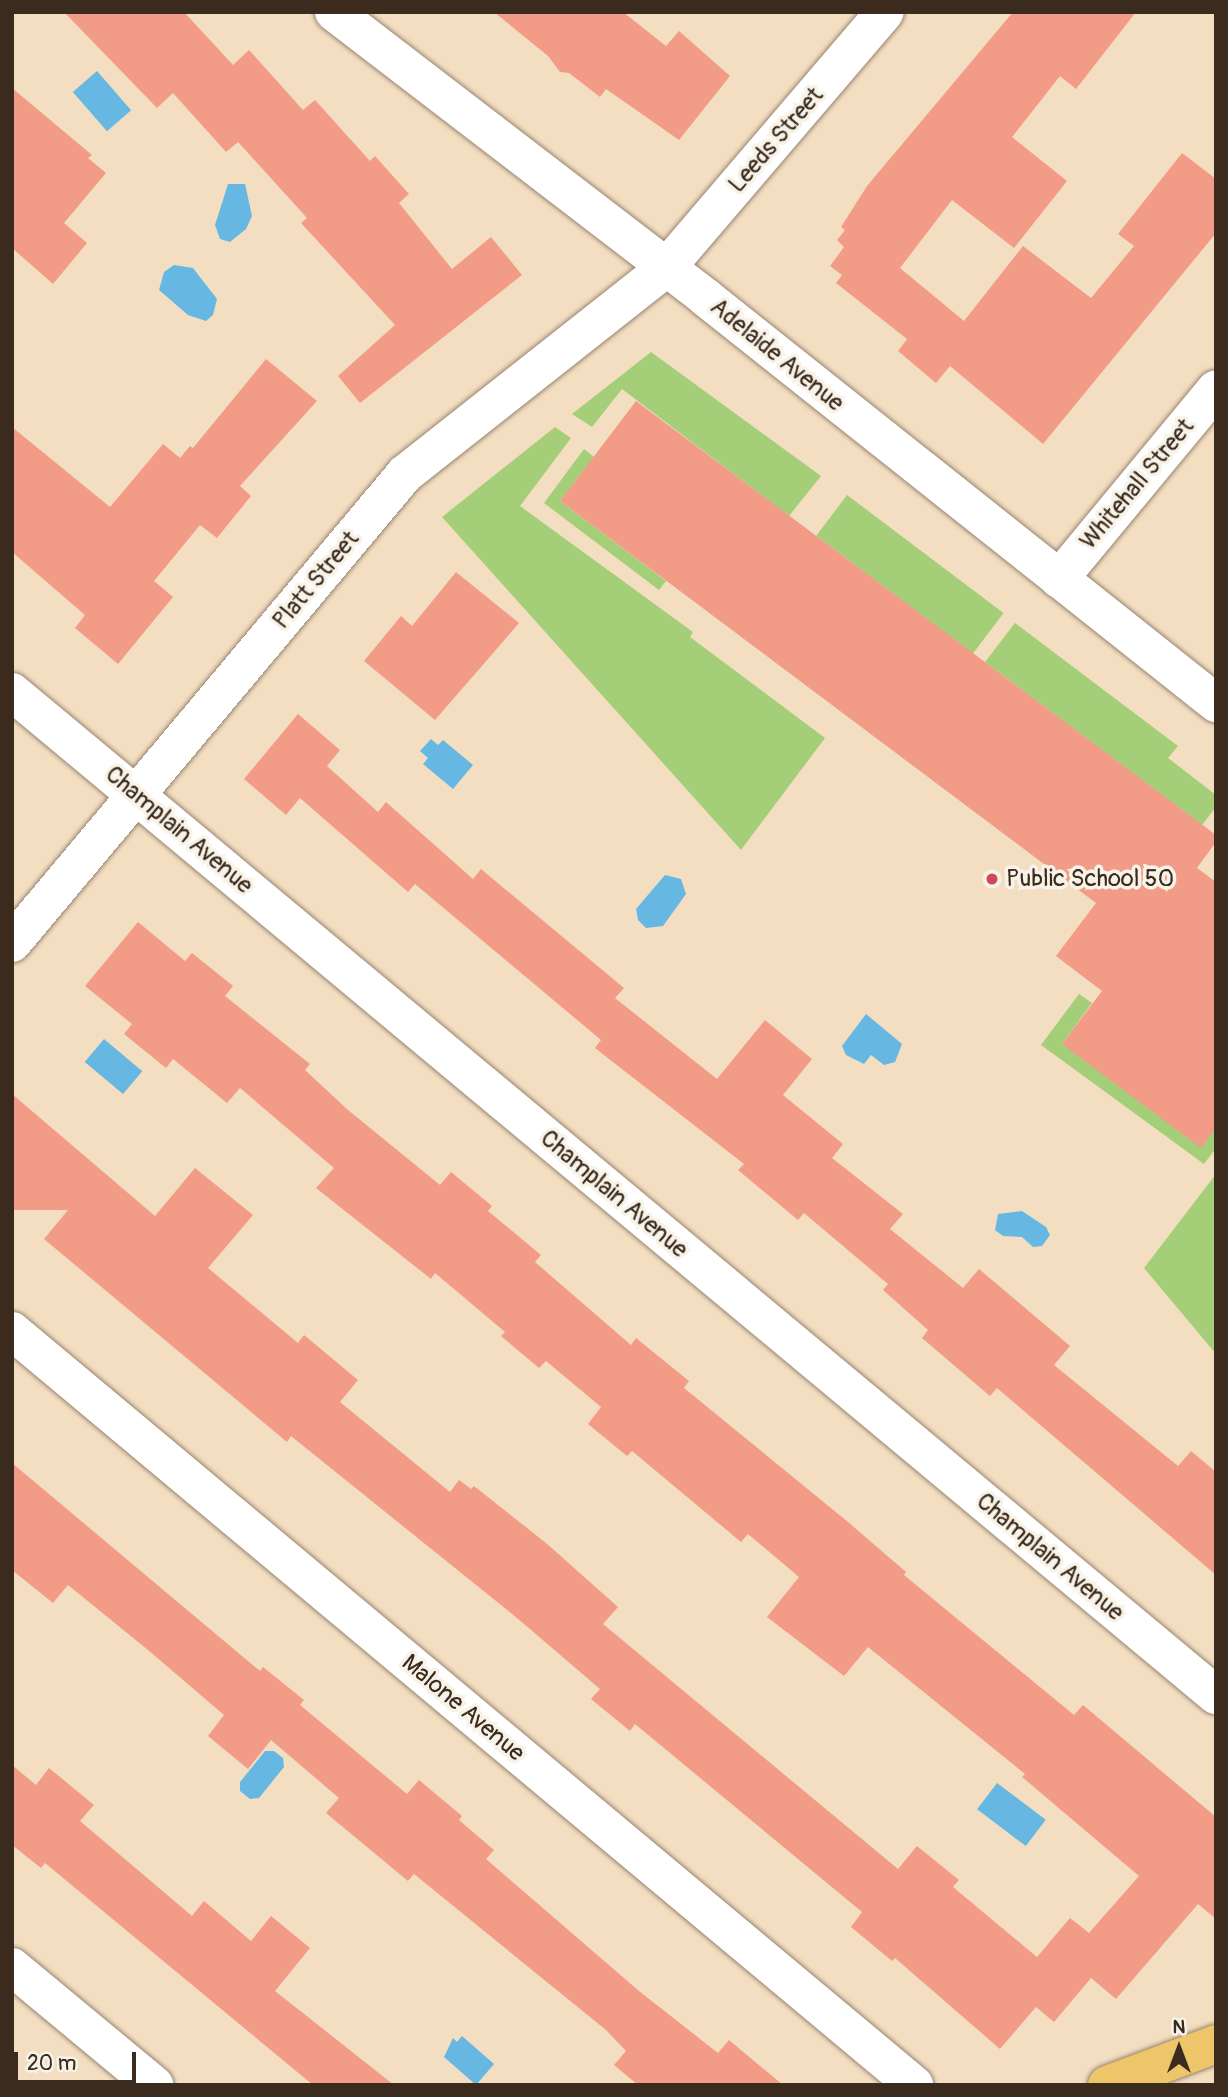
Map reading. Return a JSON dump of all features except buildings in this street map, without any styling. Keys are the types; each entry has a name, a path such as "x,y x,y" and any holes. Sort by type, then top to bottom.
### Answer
{"main road":[{"path":"1107,2085 1216,2044"}],"street":[{"name":"Adelaide Avenue","path":"334,12 667,267 1216,703"},
{"name":"Leeds Street","path":"667,267 885,12"},
{"name":"Platt Street","path":"12,943 405,474 667,267"},
{"name":"Whitehall Street","path":"1059,579 1216,389"},
{"name":"Champlain Avenue","path":"12,692 1216,1695"},
{"name":"Malone Avenue","path":"12,1331 914,2085"},
{"path":"12,1967 155,2085"}],"green space":[{"path":"651,352 821,476 789,516 622,389 592,427 572,414"},
{"path":"555,427 571,438 520,506 693,632 690,637 825,738 741,850 442,517"},
{"path":"584,449 594,457 560,501 666,581 659,590 544,503"},
{"path":"847,495 1004,613 973,654 816,536"},
{"path":"1015,623 1178,746 1168,758 1216,795 1216,807 1202,825 985,662"},
{"path":"1079,994 1092,1003 1062,1044 1216,1128 1216,1148 1204,1164 1041,1045"},
{"path":"1216,1174 1216,1354 1144,1268"}],"water":[{"path":"97,71 131,110 107,131 73,92"},
{"path":"228,184 245,184 252,216 246,229 230,242 220,239 215,225"},
{"path":"174,265 193,268 217,299 213,315 206,321 188,315 159,290 164,272"},
{"path":"431,739 438,745 443,740 473,765 453,789 423,764 428,758 420,751"},
{"path":"665,875 681,879 686,894 663,926 646,928 638,920 636,909"},
{"path":"866,1014 902,1044 895,1062 884,1065 871,1055 864,1064 846,1055 842,1046"},
{"path":"104,1039 142,1071 123,1094 85,1062"},
{"path":"1022,1211 1046,1227 1050,1235 1042,1246 1033,1247 1022,1237 1003,1236 995,1230 998,1214"},
{"path":"265,1751 274,1751 283,1758 284,1767 259,1798 250,1799 240,1791 240,1782"},
{"path":"997,1783 1046,1820 1026,1846 977,1809"},
{"path":"462,2036 494,2064 476,2085 444,2057 453,2038 457,2042"}],"place":[{"name":"Public School 50","path":"992,879"}]}
